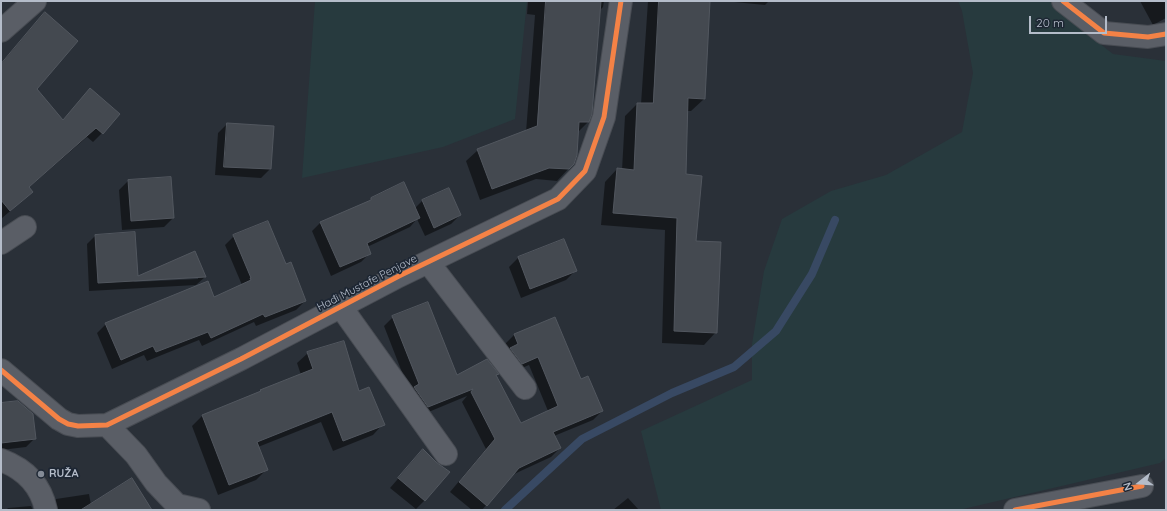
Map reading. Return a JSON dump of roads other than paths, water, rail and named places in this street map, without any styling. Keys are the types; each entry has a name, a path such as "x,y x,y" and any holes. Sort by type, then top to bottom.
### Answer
{"street":[{"path":"1,31 35,1"},
{"name":"Hađi Mustafe Penjave","path":"1,370 58,418 68,424 78,426 107,425 241,359 428,262 558,199 585,171 604,117 621,1"},
{"path":"1063,1 1104,33 1148,37 1166,34"},
{"path":"1,243 25,227"},
{"path":"428,262 525,388"},
{"path":"341,307 446,454"},
{"path":"107,425 136,455 156,484 177,505 199,510"},
{"path":"1,460 13,465 30,477 44,500 46,510"},
{"path":"1015,510 1142,486"}],"waterway":[{"path":"505,510 582,439 672,393 734,367 776,331 812,274 835,220"}],"place":[{"name":"RUŽA","path":"41,474"}]}
